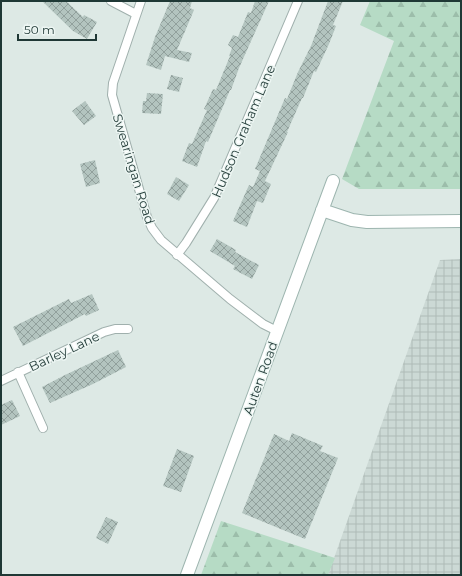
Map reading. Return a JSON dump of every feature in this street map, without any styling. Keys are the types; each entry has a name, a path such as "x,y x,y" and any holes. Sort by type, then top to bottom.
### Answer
{"street":[{"path":"111,1 136,14"},
{"name":"Swearingan Road","path":"141,1 113,83 112,95 147,217 160,240 177,255 263,324 277,331"},
{"name":"Hudson Graham Lane","path":"177,255 214,198 298,1"},
{"name":"Auten Road","path":"187,575 333,181"},
{"path":"322,210 352,220 367,222 461,221"},
{"name":"Barley Lane","path":"1,381 104,332 115,329 128,329"},
{"path":"18,372 43,428"}],"shaded area":[{"path":"461,259 461,575 328,575 440,260"}],"green space":[{"path":"370,1 461,1 461,189 359,189 342,179 394,41 360,25"},
{"path":"221,521 335,558 328,575 201,575"}],"building":[{"path":"42,1 66,1 83,17 84,15 97,22 87,39 73,31"},
{"path":"170,1 192,1 190,8 194,10 177,50 192,53 189,62 165,56 161,70 146,65 155,37"},
{"path":"255,1 269,1 208,142 206,141 197,167 182,161 189,143 192,144 207,110 204,109 213,89 216,90 230,56 232,48 228,45 233,35 238,37 248,12 251,13"},
{"path":"328,1 343,1 333,25 336,26 316,72 314,71 265,181 271,184 263,203 257,201 247,227 233,221 249,185 253,187 260,171 255,169 285,98 287,99 311,46"},
{"path":"171,75 183,78 179,92 167,89"},
{"path":"147,93 163,94 161,114 142,113 143,101 146,101"},
{"path":"85,101 96,116 84,125 72,111"},
{"path":"95,160 100,183 86,187 80,164"},
{"path":"176,177 189,185 179,201 167,194"},
{"path":"217,239 236,250 235,252 259,265 252,279 233,269 235,266 210,251"},
{"path":"92,294 99,310 86,316 85,314 23,346 13,327 69,299 71,303"},
{"path":"118,350 126,367 93,384 50,403 42,387"},
{"path":"12,400 20,416 1,425 1,405"},
{"path":"292,433 323,446 320,451 338,458 305,539 242,513 274,434 289,441"},
{"path":"177,449 194,456 181,492 163,486"},
{"path":"106,517 118,522 108,544 96,538"}]}
